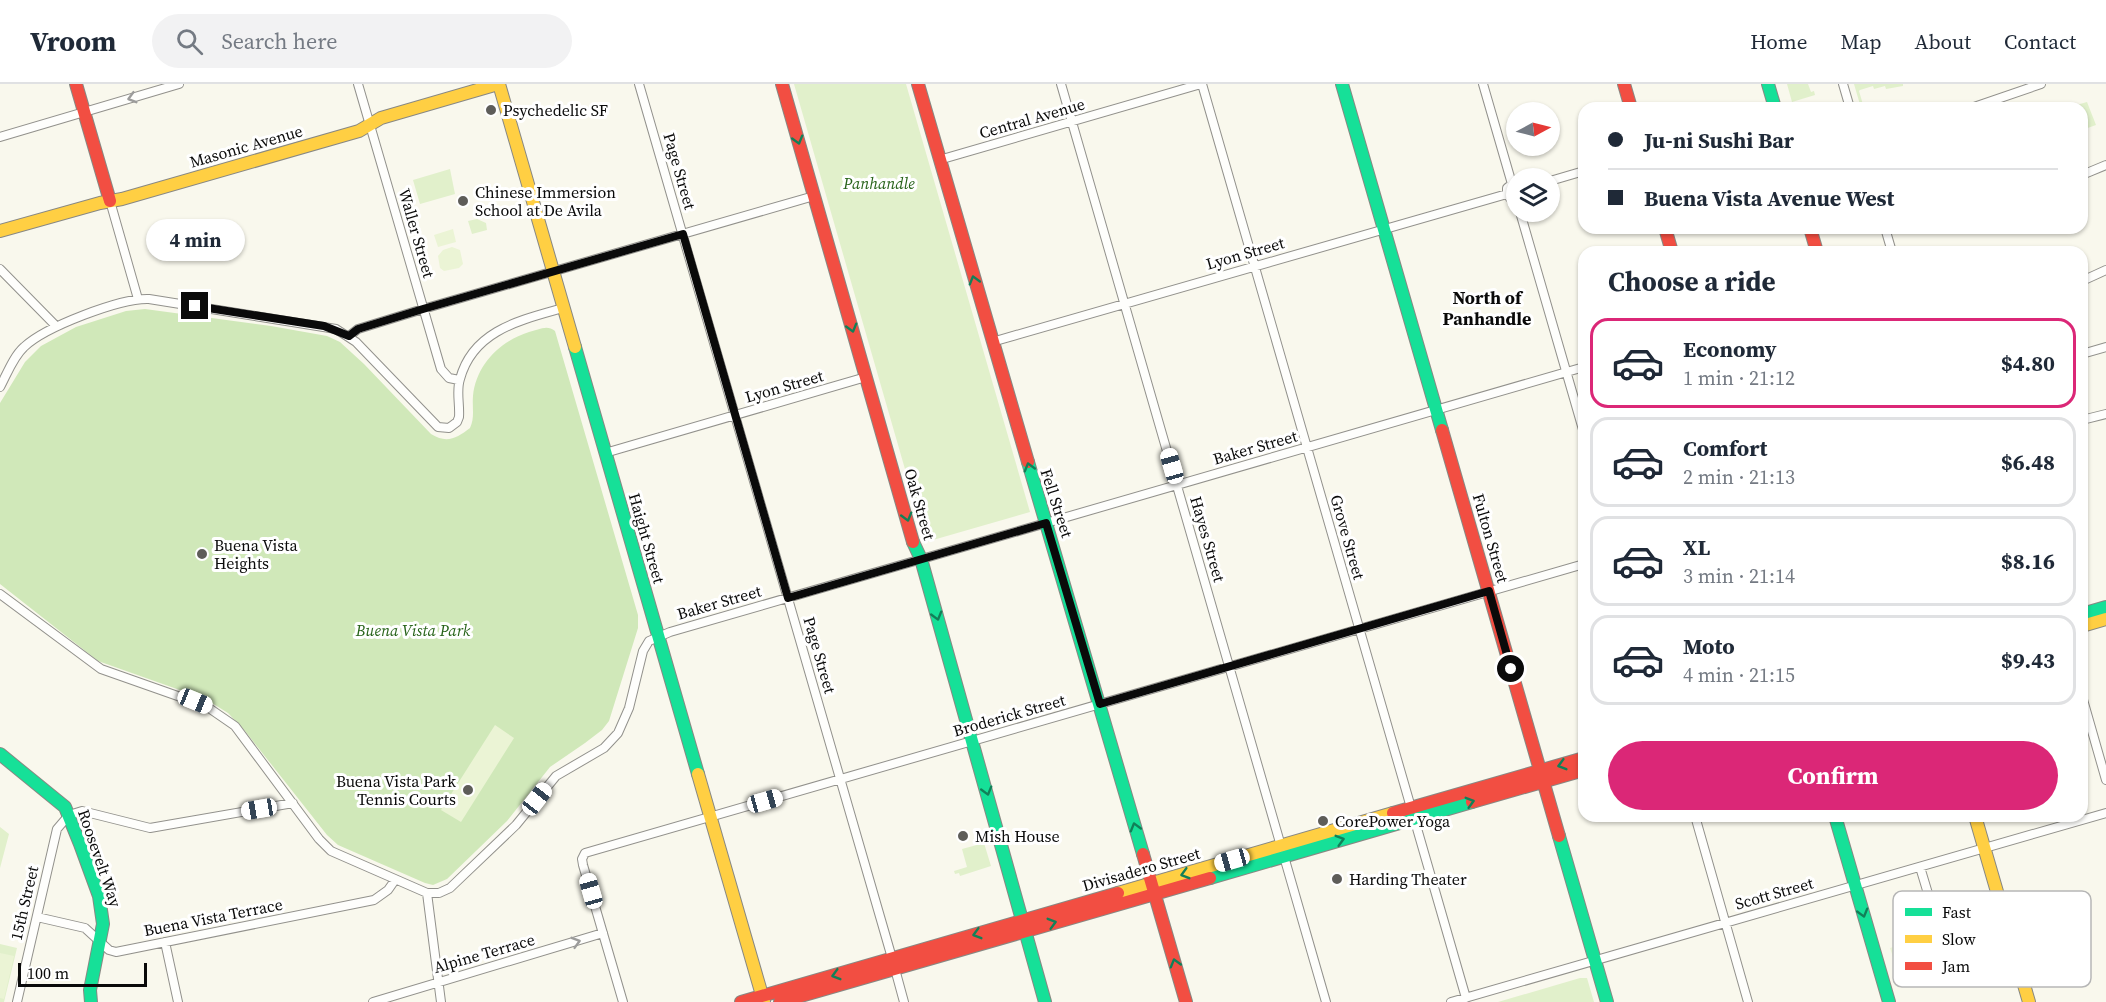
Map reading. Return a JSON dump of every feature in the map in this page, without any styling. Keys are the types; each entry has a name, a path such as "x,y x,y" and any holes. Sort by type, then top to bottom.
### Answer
{"main road":[{"path":"76,84 110,201"},
{"name":"Masonic Avenue","path":"0,231 359,131 381,118 498,84"},
{"name":"Haight Street","path":"498,84 763,999"},
{"name":"Oak Street","path":"782,84 915,547 921,559 1045,1002"},
{"name":"Fell Street","path":"918,84 1186,1002"},
{"name":"Fulton Street","path":"1342,84 1607,1002"},
{"path":"1624,84 1629,102"},
{"path":"1768,84 1773,102"},
{"path":"2088,612 2106,608"},
{"path":"2088,624 2106,619"},
{"name":"Roosevelt Way","path":"0,754 61,803 69,815 102,909 103,924 90,990 91,1002"},
{"name":"Divisadero Street","path":"741,1002 763,999 1024,926 1542,776 1578,761"},
{"name":"Divisadero Street","path":"1542,776 1578,771"},
{"path":"1837,822 1888,1002"},
{"path":"1978,822 1997,891"},
{"name":"Divisadero Street","path":"780,1002 893,963"},
{"path":"2025,987 2029,1002"}],"street":[{"path":"0,136 179,84"},
{"name":"Waller Street","path":"358,84 441,369 449,378 459,380"},
{"name":"Page Street","path":"639,84 904,1002"},
{"name":"Hayes Street","path":"1061,84 1326,1002"},
{"name":"Central Avenue","path":"939,160 1202,84"},
{"name":"Grove Street","path":"1202,84 1466,998"},
{"path":"1483,84 1509,168"},
{"path":"1843,84 1848,102"},
{"path":"1988,102 2041,84"},
{"path":"2088,172 2106,165"},
{"path":"1560,178 1578,173"},
{"name":"Lyon Street","path":"992,342 1506,194"},
{"path":"349,336 358,329 423,309 814,196"},
{"path":"110,201 138,299"},
{"path":"1523,222 1578,413"},
{"path":"0,269 56,326"},
{"path":"2088,278 2106,270"},
{"path":"0,387 22,349 32,340 56,326 84,315 148,298 324,326 349,336 441,428 449,428 457,422 459,380 473,354 490,336 510,324 563,308"},
{"path":"2088,352 2106,347"},
{"name":"Baker Street","path":"658,637 1578,369"},
{"name":"Lyon Street","path":"605,453 866,377"},
{"path":"2088,418 2106,414"},
{"name":"Broderick Street","path":"603,933 583,865 585,853 1578,566"},
{"path":"0,594 101,669 184,696 222,716 235,726 319,839 331,851 427,893 439,893 464,877 516,825 556,776 604,748 618,733 629,708 643,651 649,641 658,637"},
{"path":"2088,717 2106,780"},
{"path":"69,815 82,811 150,828 293,803"},
{"name":"Scott Street","path":"2088,818 2106,813"},
{"name":"15th Street","path":"17,1002 57,830 69,815"},
{"path":"1697,822 1748,1002"},
{"name":"Scott Street","path":"1451,1002 2075,822"},
{"path":"1920,867 1927,891"},
{"name":"Buena Vista Terrace","path":"37,917 84,928 109,950 116,952 374,900 388,890 395,880"},
{"path":"427,893 441,1002"},
{"path":"603,933 623,1002"},
{"name":"Alpine Terrace","path":"373,1002 603,933"},
{"path":"165,942 178,1002"}],"green space":[{"name":"Panhandle","path":"794,84 906,84 1030,512 926,542"},
{"path":"1787,84 1808,84 1815,95 1792,102"},
{"path":"1854,84 1903,84 1903,86 1886,89 1885,86 1874,89 1873,86 1860,90 1862,102 1859,102"},
{"path":"2088,105 2096,125 2088,128"},
{"path":"450,169 455,194 420,204 413,180"},
{"path":"477,219 486,223 487,230 472,234 468,221"},
{"path":"453,229 456,242 438,247 434,235"},
{"path":"452,247 460,250 463,264 459,268 444,271 440,268 438,256 443,250"},
{"name":"Buena Vista Park","path":"145,309 327,336 340,342 431,434 442,439 456,437 470,428 475,385 484,364 499,348 518,336 542,328 555,331 638,615 638,628 609,721 602,730 550,767 507,821 447,879 433,885 425,883 338,845 327,835 245,731 228,713 207,700 98,661 0,584 0,403 25,362 41,346 76,327 126,311"},
{"name":"Buena Vista Park Tennis Courts","path":"495,725 514,738 461,822 441,810"},
{"path":"0,827 9,834 0,868"},
{"path":"984,843 991,866 960,876 959,873 955,874 954,871 967,867 962,849"},
{"path":"0,944 17,948 4,1002 0,1002"},
{"path":"0,953 14,956 4,999 0,998"},
{"path":"1580,978 1587,978 1594,1002 1498,1002"}],"traffic: fast":[{"path":"1342,84 1442,430"},
{"path":"1768,84 1773,102"},
{"path":"575,347 698,774"},
{"path":"1028,462 1143,854"},
{"path":"913,542 921,559 1045,1002"},
{"path":"2088,612 2106,607"},
{"path":"0,754 65,807 80,844 99,896 103,924 90,990 91,1002"},
{"path":"1210,878 1472,802"},
{"path":"1837,822 1889,1002"},
{"path":"1559,836 1607,1002"}],"traffic: slow":[{"path":"0,231 122,199 359,131 381,118 498,84"},
{"path":"499,84 575,347"},
{"path":"2088,624 2106,619"},
{"path":"698,774 764,1002"},
{"path":"1118,893 1393,813"},
{"path":"1977,822 1997,891"},
{"path":"2025,987 2029,1002"}],"traffic: jam":[{"path":"76,84 110,201"},
{"path":"782,84 913,542"},
{"path":"918,84 1028,462"},
{"path":"1624,84 1629,102"},
{"path":"1667,234 1670,246"},
{"path":"1812,234 1815,246"},
{"path":"1442,430 1559,836"},
{"path":"1393,813 1578,760"},
{"path":"1472,802 1578,772"},
{"path":"1143,854 1186,1002"},
{"path":"780,1002 1210,878"},
{"path":"741,1002 1118,893"}],"place":[{"name":"Psychedelic SF","path":"491,110"},
{"name":"Chinese Immersion School at De Avila","path":"463,201"},
{"name":"Buena Vista Heights","path":"202,554"},
{"name":"Buena Vista Park Tennis Courts","path":"468,790"},
{"name":"CorePower Yoga","path":"1323,821"},
{"name":"Mish House","path":"963,836"},
{"name":"Harding Theater","path":"1337,879"}],"district":[{"name":"North of Panhandle","path":"1487,307"}],"route":[{"path":"195,306 324,326 349,336 358,329 423,309 683,234 788,598 1046,523 1100,704 1489,591 1511,669"}]}
